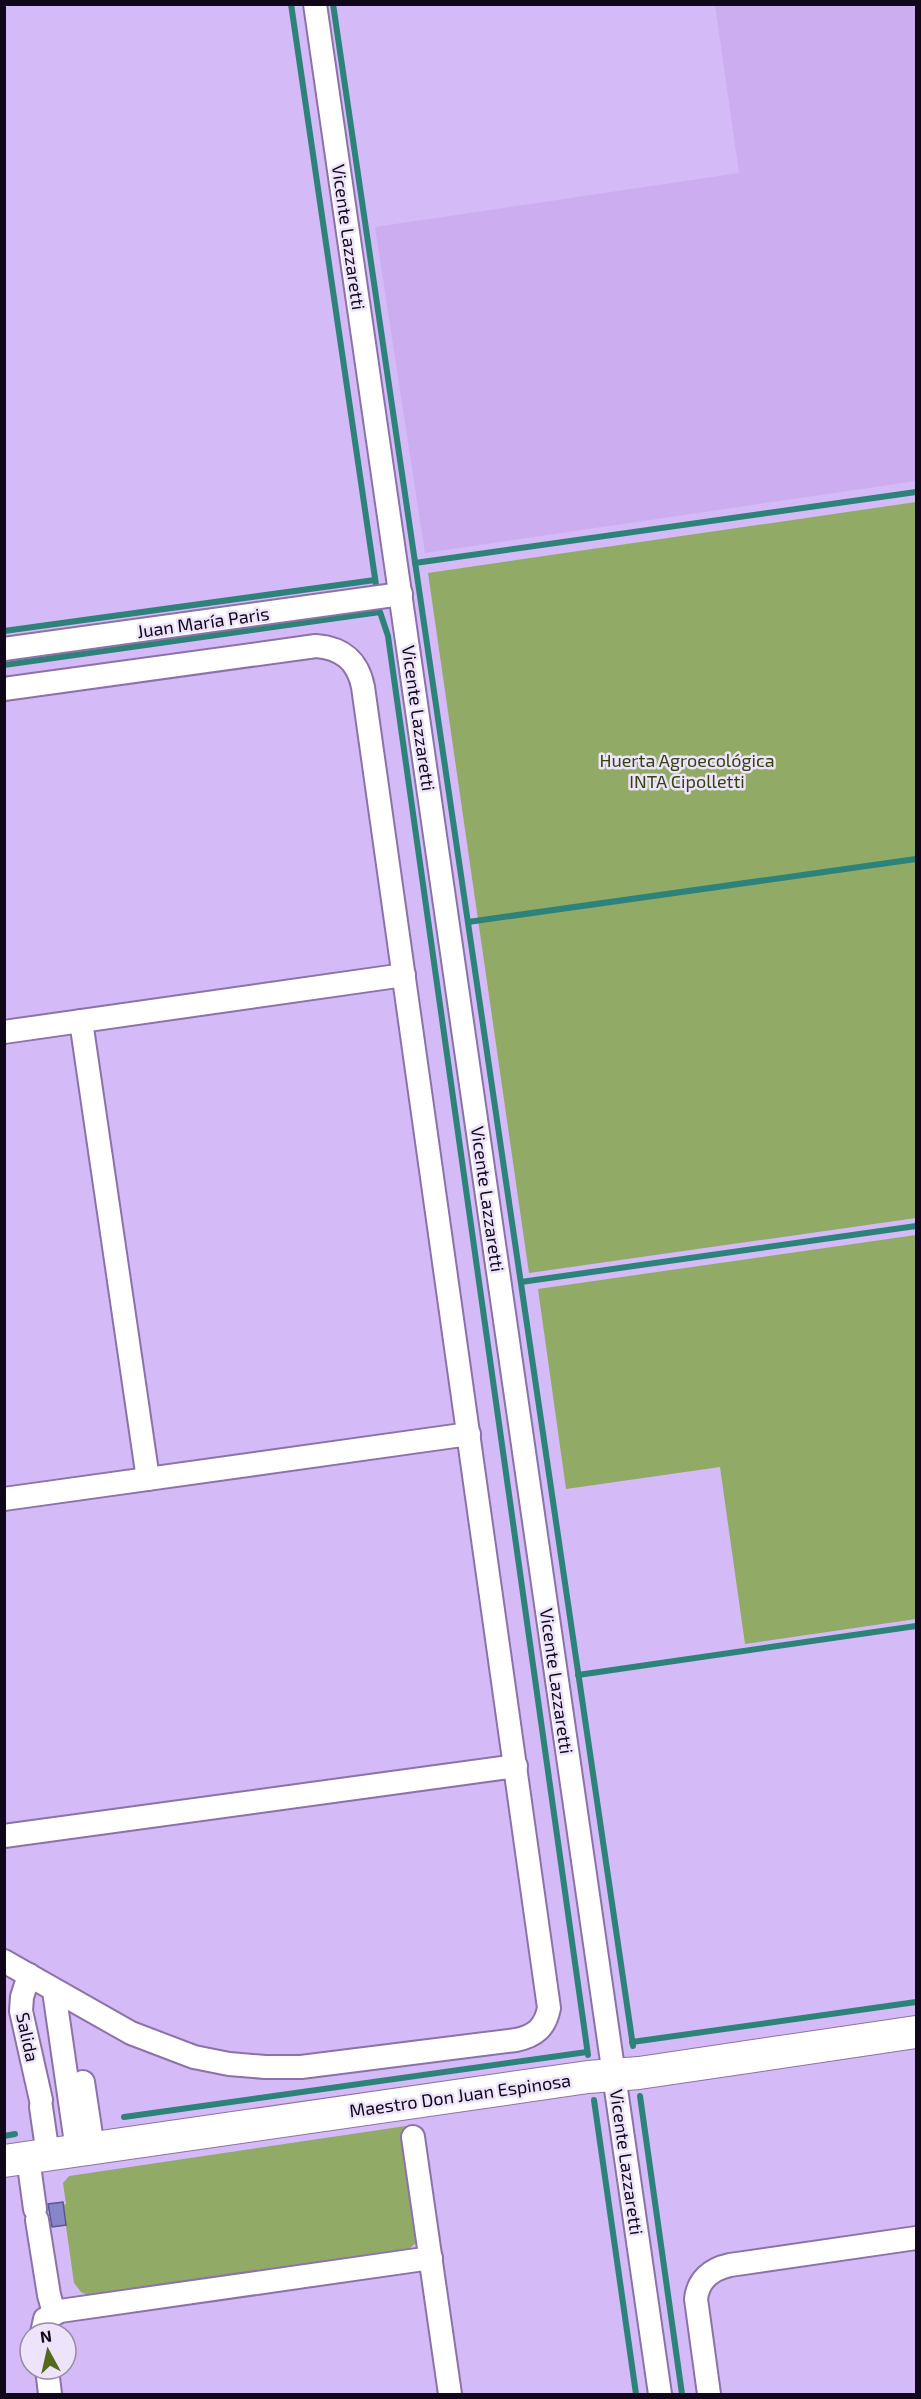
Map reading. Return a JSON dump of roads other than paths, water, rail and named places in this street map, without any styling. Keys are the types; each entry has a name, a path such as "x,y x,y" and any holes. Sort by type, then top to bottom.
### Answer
{"main road":[{"name":"Maestro Don Juan Espinosa","path":"50,2154 916,2032"}],"street":[{"name":"Vicente Lazzaretti","path":"315,4 660,2394"},
{"name":"Juan María Paris","path":"4,649 401,594"},
{"path":"4,689 305,647 326,647 346,654 358,669 363,687 548,2000 545,2023 536,2033 516,2040 319,2065 284,2068 247,2067 212,2061 162,2046 118,2027 4,1961"},
{"path":"4,1032 404,975"},
{"path":"81,1021 147,1479"},
{"path":"4,1499 469,1434"},
{"path":"10,1837 516,1766"},
{"name":"Salida","path":"28,1975 21,1996 21,2011 50,2154"},
{"path":"54,2313 48,2295 36,2214 50,2154 63,1996"},
{"path":"414,2137 450,2394"},
{"path":"709,2394 696,2300 699,2285 710,2273 730,2265 916,2238"},
{"path":"45,2321 54,2313 431,2258"}],"waterway":[{"path":"291,4 376,585"},
{"path":"333,4 633,2046"},
{"path":"415,563 916,492"},
{"path":"4,631 375,580"},
{"path":"4,665 380,612 388,636 588,2055"},
{"path":"468,922 916,859"},
{"path":"521,1282 916,1226"},
{"path":"578,1675 916,1626"},
{"path":"632,2042 916,2002"},
{"path":"124,2117 587,2052"},
{"path":"640,2096 682,2394"},
{"path":"594,2100 636,2394"},
{"path":"4,2136 15,2134"}],"park label":[{"name":"Huerta Agroecológica INTA Cipolletti","path":"687,770"}]}
